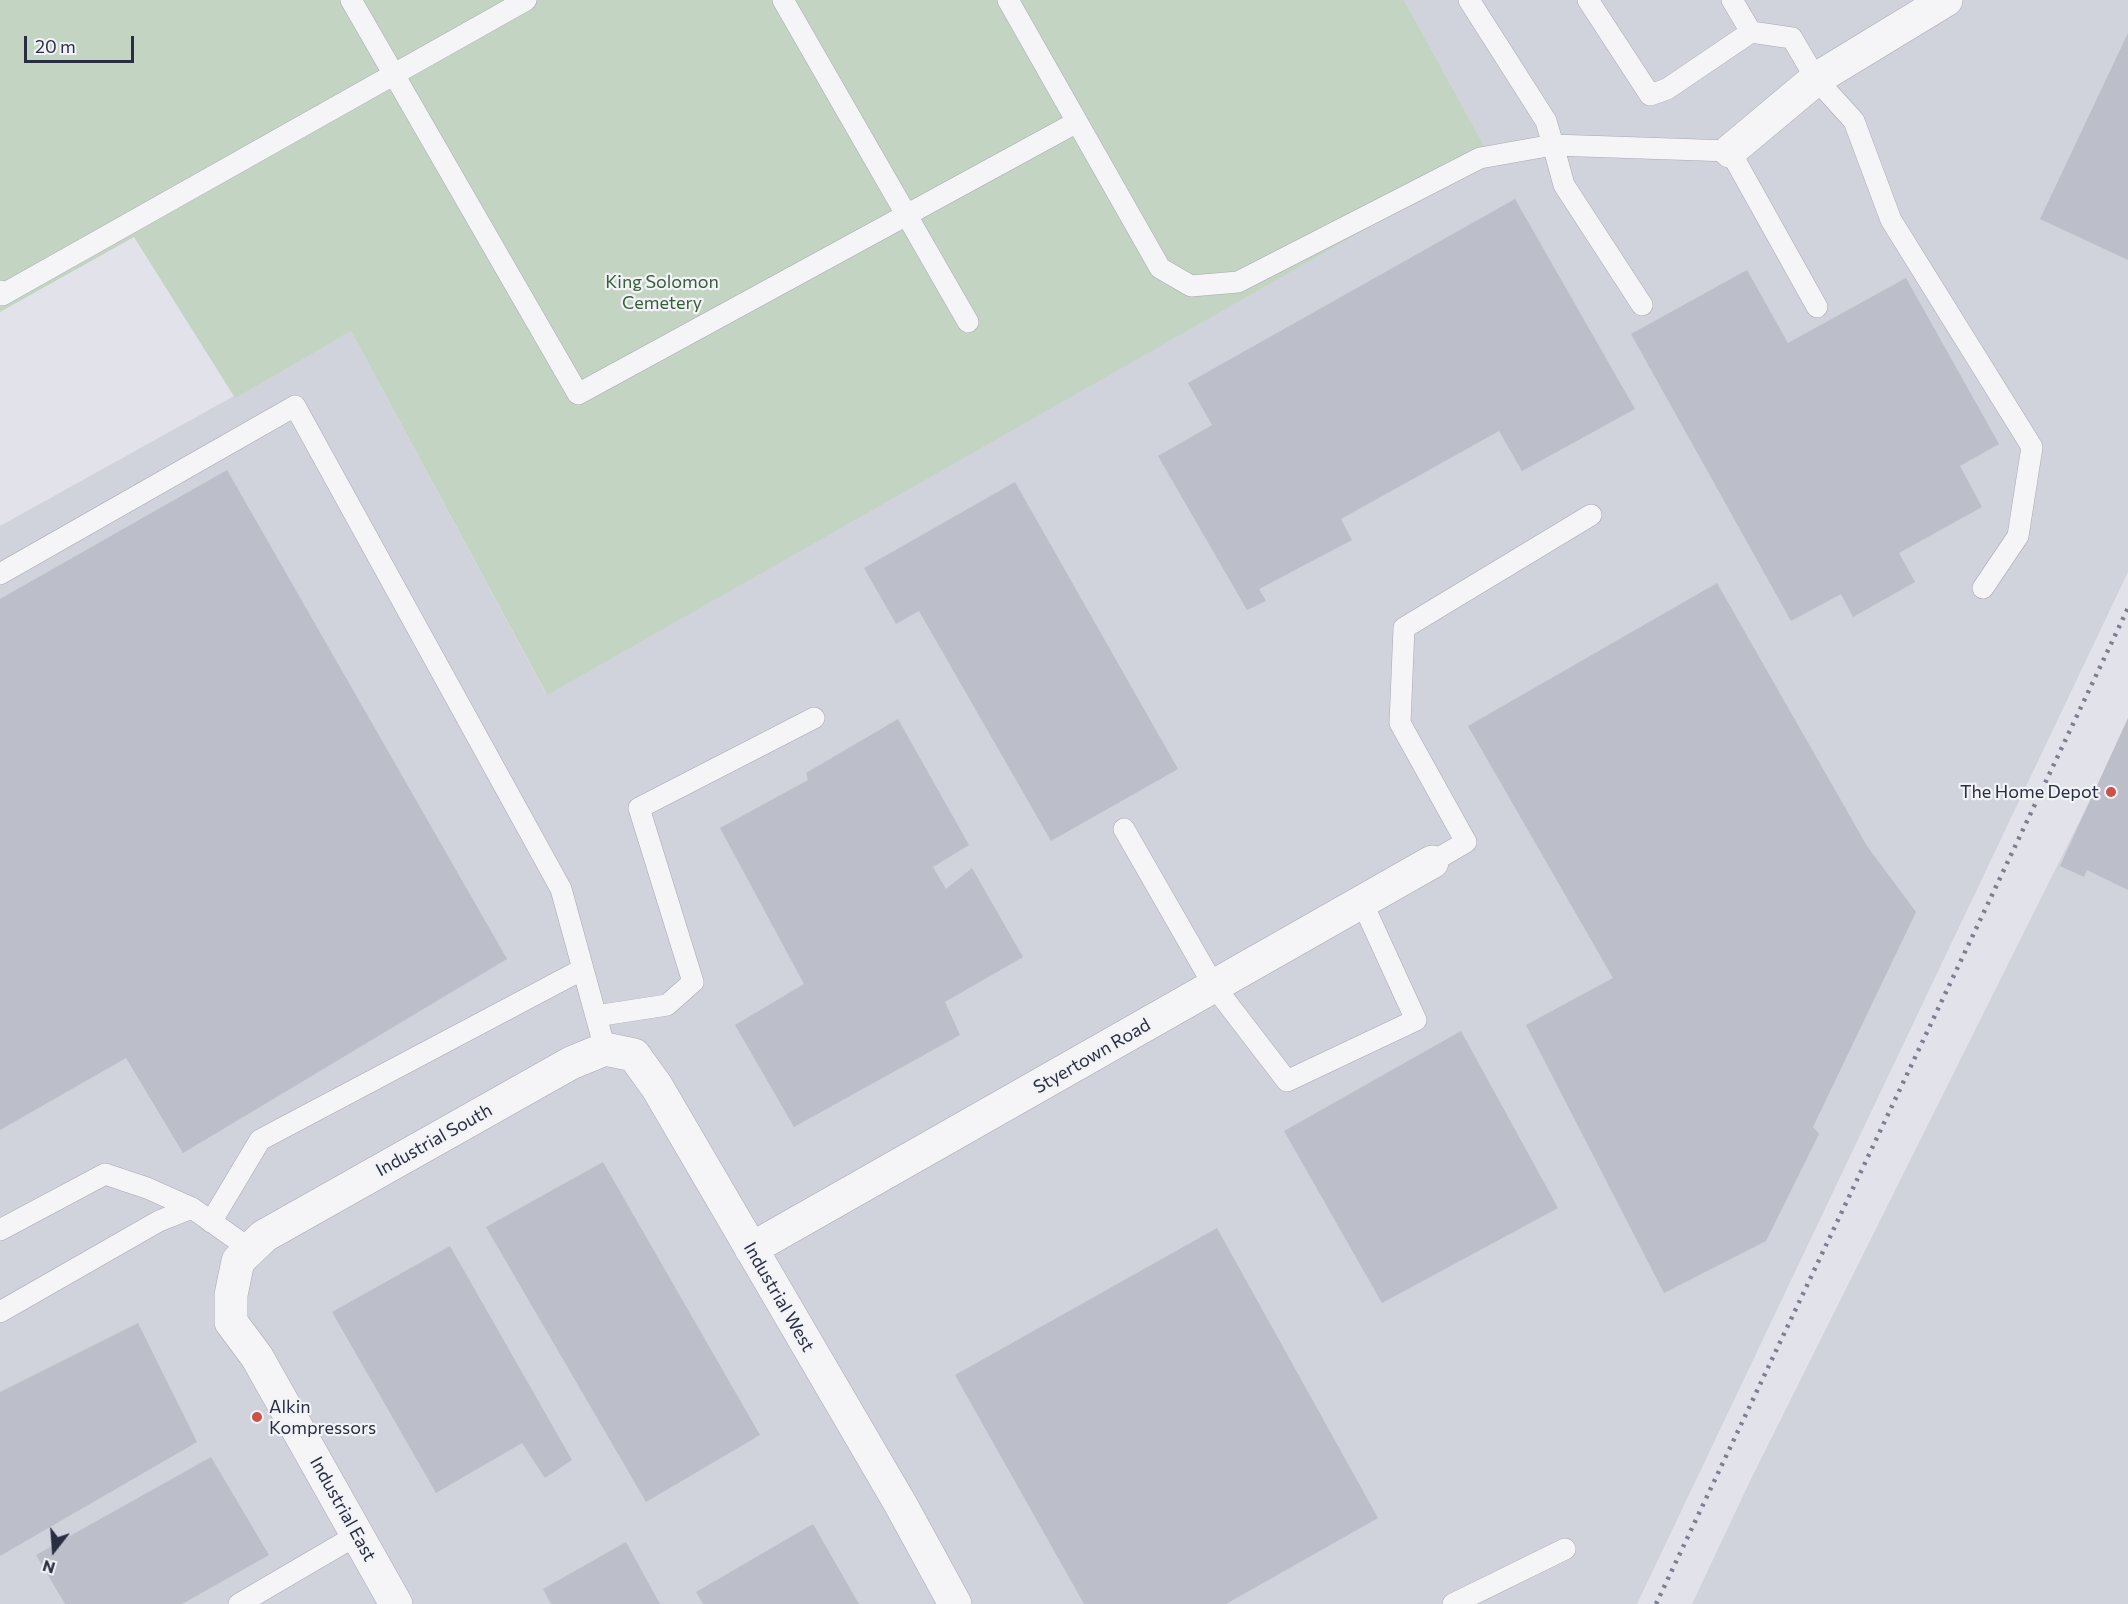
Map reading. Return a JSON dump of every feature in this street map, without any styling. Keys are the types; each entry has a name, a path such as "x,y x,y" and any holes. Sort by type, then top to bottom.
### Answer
{"street":[{"path":"1730,151 1816,79 1946,0"},
{"name":"Styertown Road","path":"751,1249 1432,862"},
{"name":"Industrial West","path":"605,1049 634,1055 657,1087 955,1604"},
{"name":"Industrial South","path":"303,1214 566,1066 605,1049"},
{"name":"Industrial East","path":"303,1214 264,1236 238,1261 231,1295 231,1322 257,1357 396,1604"}],"lane":[{"path":"351,0 578,394 1077,122"},
{"path":"0,291 2,295 526,0"},
{"path":"783,0 968,322"},
{"path":"1008,0 1160,268 1191,286 1238,282 1480,158 1553,145 1730,151 1816,308"},
{"path":"1469,0 1545,121 1564,186 1642,305"},
{"path":"1588,0 1650,95 1667,89 1751,32 1792,39 1816,79 1854,121 1891,220 2032,447 2018,536 1983,588"},
{"path":"1732,0 1751,32"},
{"path":"0,574 295,405 561,889 605,1049"},
{"path":"1432,862 1466,842 1400,723 1404,628 1590,515"},
{"path":"596,1016 666,1005 693,982 639,808 814,718"},
{"path":"1124,830 1214,986 1287,1081 1416,1020 1362,902"},
{"path":"211,1222 260,1140 583,969"},
{"path":"0,1230 105,1174 147,1188 192,1208 250,1250"},
{"path":"0,1312 159,1221 192,1208"},
{"path":"239,1604 357,1535"},
{"path":"1453,1604 1565,1549"}],"shaded area":[{"path":"1404,0 2128,0 2128,572 1637,1604 0,1604 0,526 351,331 546,694 1491,158"},
{"path":"2128,724 2128,1604 1692,1604 1751,1479"}],"green space":[{"name":"King Solomon Cemetery","path":"0,0 1404,0 1491,158 547,695 351,331 235,398 134,237 0,312"}],"building":[{"path":"2128,33 2128,260 2040,219"},
{"path":"1515,199 1635,409 1522,471 1499,431 1341,519 1352,540 1259,589 1266,601 1247,610 1158,456 1212,425 1188,383"},
{"path":"1747,270 1788,343 1906,278 1999,444 1960,466 1982,507 1899,553 1915,582 1853,617 1841,594 1791,621 1631,334"},
{"path":"227,470 507,959 183,1153 126,1058 0,1130 0,599"},
{"path":"1015,482 1178,769 1051,841 919,611 896,624 864,568"},
{"path":"1717,583 1867,846 1916,912 1813,1127 1819,1134 1766,1241 1664,1293 1526,1025 1613,978 1468,726"},
{"name":"The Home Depot","path":"2128,718 2128,890 2087,870 2084,877 2060,866"},
{"path":"898,719 969,845 933,867 946,889 972,868 1023,957 945,1002 960,1035 794,1127 735,1025 804,984 720,828 808,780 806,773"},
{"path":"1461,1031 1558,1208 1382,1303 1284,1131"},
{"path":"603,1162 760,1435 646,1502 486,1227"},
{"path":"1217,1228 1378,1518 1226,1604 1084,1604 955,1375"},
{"path":"450,1246 572,1460 545,1478 522,1443 436,1493 332,1312"},
{"path":"138,1323 197,1442 0,1556 0,1392"},
{"path":"211,1457 269,1555 182,1604 65,1604 36,1555"},
{"path":"813,1524 859,1604 703,1604 696,1592"},
{"path":"626,1542 660,1604 551,1604 543,1589"}],"railway":[{"path":"1656,1604 2128,608"}],"place":[{"name":"The Home Depot","path":"2111,792"},
{"name":"Alkin Kompressors","path":"257,1417"}]}
